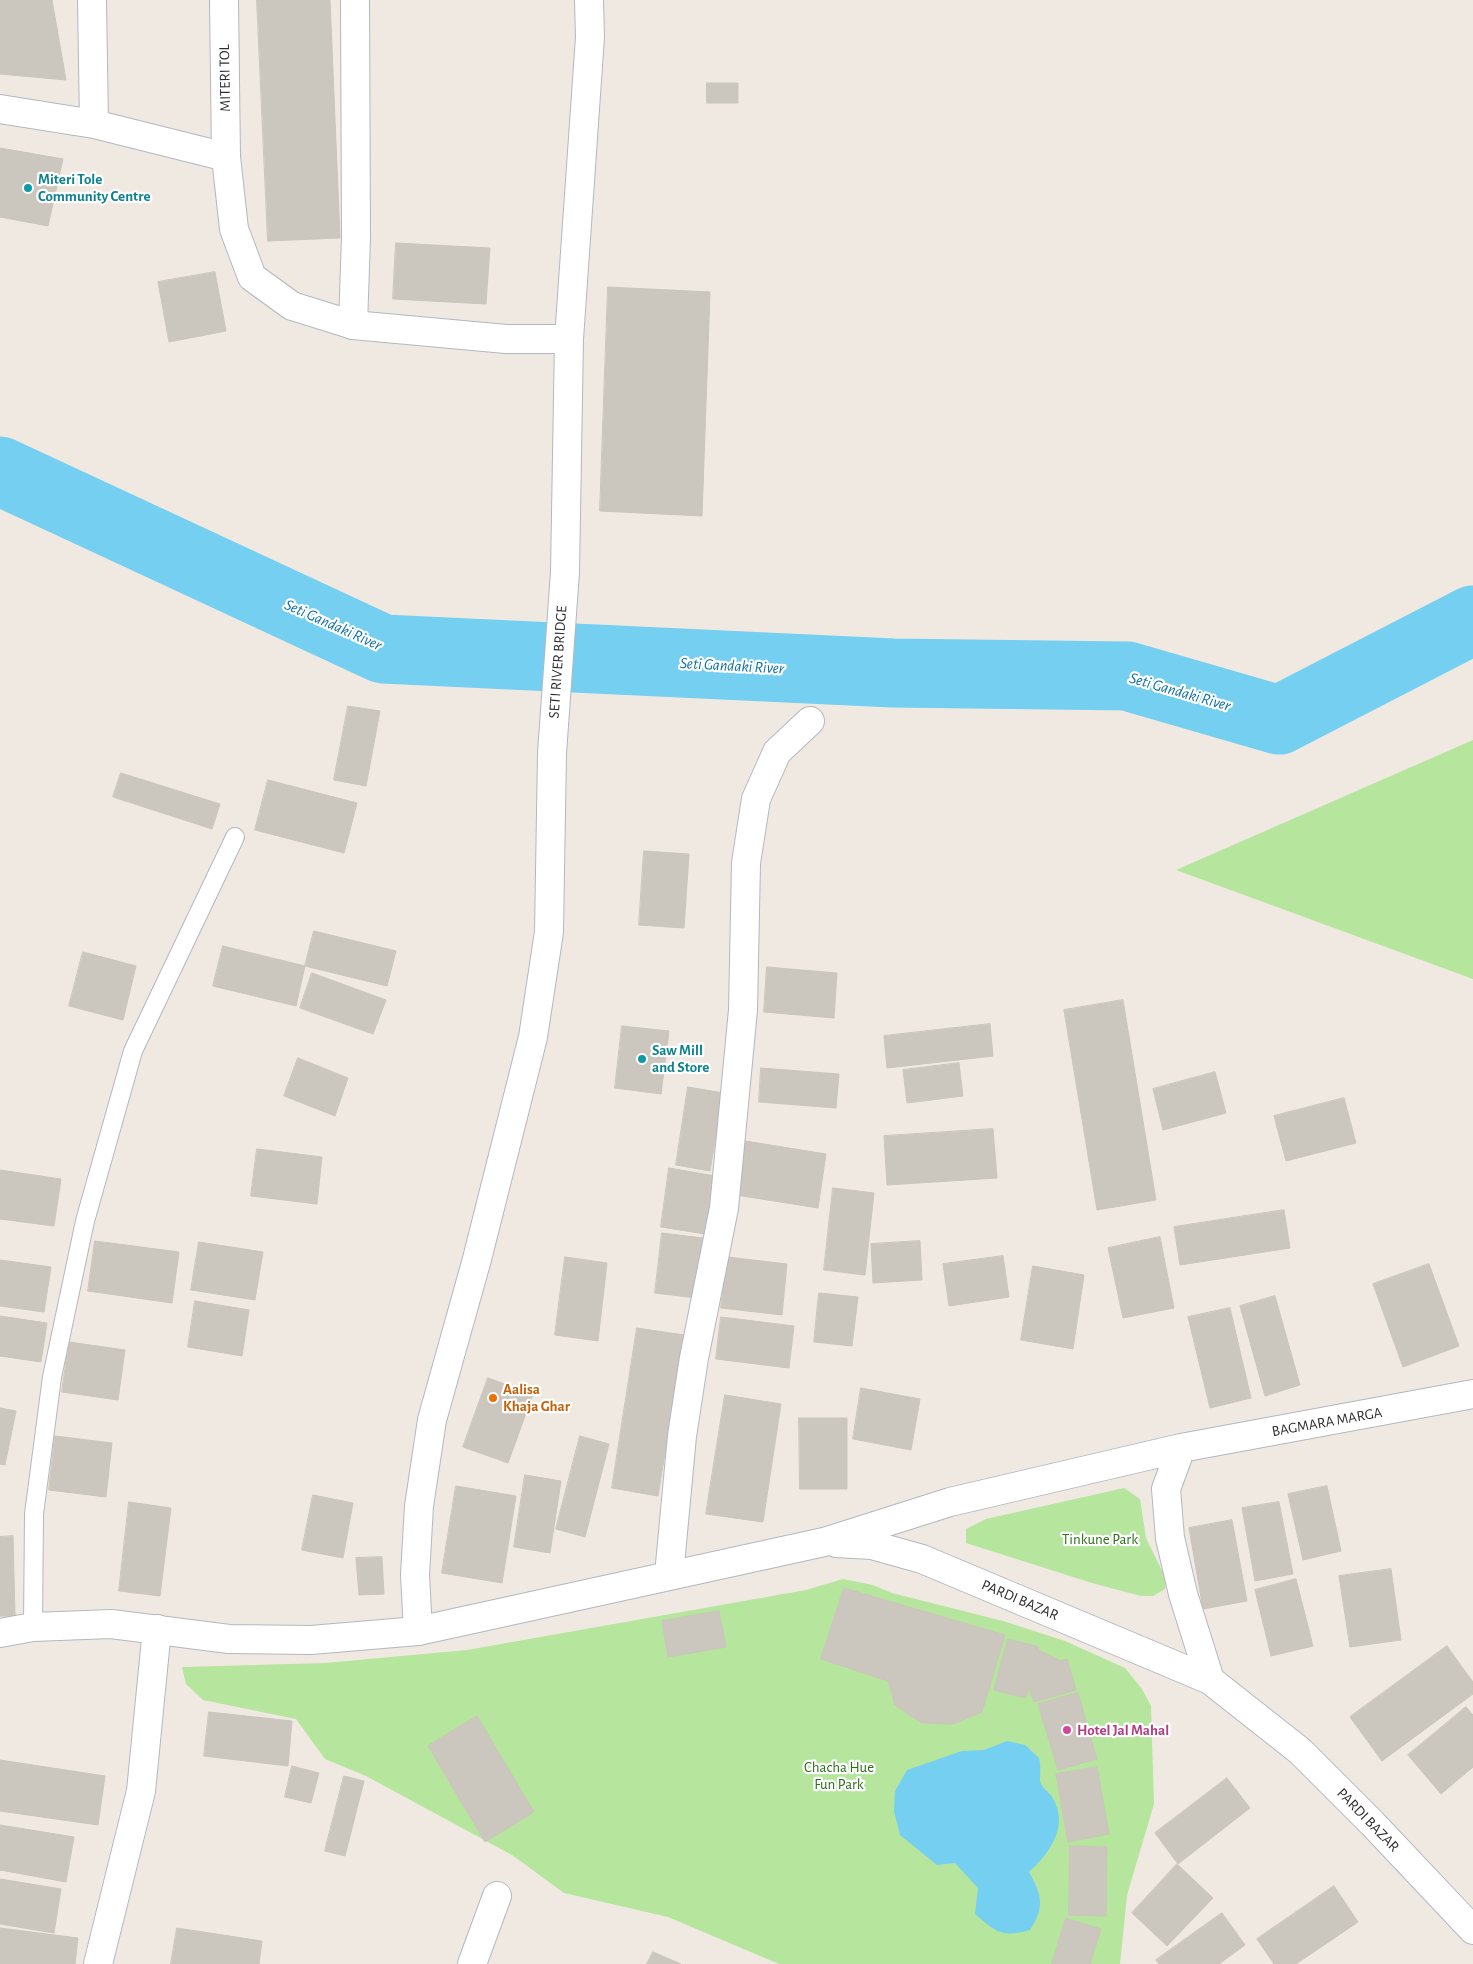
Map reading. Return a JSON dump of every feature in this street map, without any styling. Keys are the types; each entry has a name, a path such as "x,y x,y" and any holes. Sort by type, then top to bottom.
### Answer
{"main road":[{"path":"92,0 94,124"},
{"name":"MITERI TOL","path":"224,0 226,157 234,229 252,277 292,306 353,325 506,339 569,339"},
{"path":"353,325 356,238 355,0"},
{"name":"SETI RIVER BRIDGE","path":"418,1631 415,1575 419,1506 432,1420 477,1258 533,1037 549,932 552,753 565,572 569,339 590,37 589,0"},
{"path":"0,109 94,124 226,157"},
{"path":"669,1575 682,1436 694,1358 724,1208 743,1010 746,863 756,799 777,752 810,721"},
{"name":"BAGMARA MARGA","path":"824,1542 950,1502 1181,1448 1473,1394"},
{"path":"1181,1448 1166,1489 1170,1538 1183,1594 1210,1680"},
{"path":"0,1633 33,1627 111,1624 229,1639 311,1640 418,1631 824,1542"},
{"name":"PARDI BAZAR","path":"824,1542 872,1545 922,1559 1210,1680 1300,1751 1373,1824 1473,1930"},
{"path":"98,1964 141,1791 157,1629"},
{"path":"472,1964 497,1896"}],"lane":[{"path":"33,1627 34,1514 52,1377 85,1221 134,1051 235,836"}],"green space":[{"path":"1473,740 1473,979 1176,870"},
{"name":"Tinkune Park","path":"1124,1488 1140,1499 1146,1538 1166,1579 1165,1589 1153,1596 1141,1596 1092,1583 966,1543 966,1529 986,1519"},
{"name":"Chacha Hue Fun Park","path":"843,1579 873,1585 892,1593 1003,1621 1065,1641 1125,1668 1142,1689 1151,1706 1154,1804 1127,1895 1120,1964 779,1964 668,1917 564,1893 512,1855 366,1776 325,1759 296,1719 203,1700 186,1684 182,1667 325,1663 467,1650 806,1590"}],"water":[{"path":"1007,1741 1025,1745 1039,1758 1040,1781 1052,1797 1057,1807 1059,1818 1055,1838 1050,1847 1029,1872 1037,1888 1040,1901 1040,1908 1035,1922 1030,1930 1013,1933 1000,1932 994,1929 975,1914 978,1888 955,1863 937,1865 900,1835 894,1811 895,1791 907,1770 962,1751 984,1750"}],"building":[{"path":"0,0 52,0 66,80 0,74"},
{"path":"257,0 330,0 340,238 268,241"},
{"path":"707,83 738,83 738,103 707,103"},
{"name":"Miteri Tole Community Centre","path":"0,148 63,159 48,226 0,217"},
{"path":"396,243 490,248 486,304 393,299"},
{"path":"215,272 226,331 169,342 158,282"},
{"path":"608,287 710,292 702,516 600,511"},
{"path":"348,706 380,711 366,786 334,780"},
{"path":"121,773 220,804 212,829 113,797"},
{"path":"268,780 357,803 344,853 255,830"},
{"path":"644,851 689,854 684,928 639,925"},
{"path":"314,931 396,951 387,986 305,966"},
{"path":"223,946 305,966 296,1006 213,986"},
{"path":"83,952 136,966 123,1020 69,1006"},
{"path":"767,967 837,973 834,1018 764,1012"},
{"path":"312,973 386,1000 373,1034 300,1008"},
{"path":"1123,1000 1156,1200 1097,1210 1064,1010"},
{"path":"990,1024 993,1056 887,1068 884,1036"},
{"name":"Saw Mill and Store","path":"622,1026 669,1031 661,1094 615,1088"},
{"path":"298,1058 348,1078 335,1116 284,1096"},
{"path":"959,1063 963,1096 907,1103 903,1070"},
{"path":"761,1068 839,1074 836,1108 759,1102"},
{"path":"1215,1072 1226,1113 1163,1130 1153,1089"},
{"path":"688,1087 723,1093 710,1171 676,1165"},
{"path":"1344,1098 1356,1143 1286,1161 1274,1116"},
{"path":"993,1129 997,1178 887,1185 884,1136"},
{"path":"739,1140 826,1154 818,1208 730,1194"},
{"path":"257,1149 322,1157 317,1204 251,1196"},
{"path":"669,1168 715,1176 705,1234 661,1227"},
{"path":"0,1170 61,1179 54,1226 0,1219"},
{"path":"833,1188 874,1193 865,1275 824,1270"},
{"path":"1284,1210 1290,1248 1180,1265 1174,1227"},
{"path":"662,1233 703,1238 696,1298 655,1293"},
{"path":"1160,1237 1174,1308 1123,1318 1108,1248"},
{"path":"95,1241 179,1252 172,1303 88,1291"},
{"path":"920,1241 922,1280 873,1283 871,1244"},
{"path":"199,1242 263,1252 255,1300 191,1290"},
{"path":"1003,1256 1009,1297 949,1306 943,1264"},
{"path":"565,1257 607,1263 598,1341 555,1335"},
{"path":"727,1257 787,1264 782,1315 721,1308"},
{"path":"0,1260 51,1267 44,1312 0,1306"},
{"path":"1429,1264 1459,1346 1403,1367 1373,1284"},
{"path":"1033,1266 1084,1275 1073,1349 1021,1340"},
{"path":"819,1293 858,1297 852,1346 814,1342"},
{"path":"1275,1296 1300,1385 1265,1396 1240,1306"},
{"path":"195,1301 249,1310 242,1356 188,1347"},
{"path":"1230,1308 1251,1398 1210,1408 1188,1317"},
{"path":"0,1316 47,1323 41,1362 0,1356"},
{"path":"721,1317 794,1326 789,1368 716,1359"},
{"path":"637,1328 684,1335 658,1496 612,1488"},
{"path":"69,1342 125,1350 118,1400 62,1392"},
{"path":"488,1378 533,1394 508,1463 463,1447"},
{"path":"861,1388 920,1399 911,1450 853,1439"},
{"path":"725,1395 781,1404 763,1522 706,1514"},
{"path":"0,1408 16,1411 5,1465 0,1464"},
{"path":"799,1418 847,1418 847,1489 800,1489"},
{"path":"55,1436 112,1443 106,1497 49,1490"},
{"path":"580,1436 609,1444 585,1537 556,1529"},
{"path":"525,1475 561,1481 550,1553 514,1547"},
{"path":"456,1486 516,1496 502,1583 442,1573"},
{"path":"1327,1486 1341,1551 1303,1560 1288,1494"},
{"path":"313,1495 353,1503 343,1558 302,1550"},
{"path":"129,1502 171,1508 160,1596 119,1591"},
{"path":"1279,1502 1293,1574 1255,1581 1242,1508"},
{"path":"1232,1520 1247,1601 1203,1609 1189,1528"},
{"path":"13,1536 15,1616 0,1616 0,1537"},
{"path":"382,1557 384,1594 359,1595 356,1558"},
{"path":"1391,1569 1401,1640 1350,1647 1339,1576"},
{"path":"1296,1579 1313,1646 1271,1656 1255,1590"},
{"path":"844,1588 1005,1635 982,1712 953,1724 922,1723 895,1705 888,1681 821,1659"},
{"path":"719,1611 726,1647 668,1657 662,1621"},
{"path":"1008,1639 1039,1647 1038,1650 1061,1661 1067,1659 1076,1690 1034,1702 1029,1687 1026,1698 994,1690"},
{"path":"1447,1646 1462,1667 1366,1739 1350,1717"},
{"path":"1462,1667 1473,1682 1473,1694 1382,1761 1366,1739"},
{"path":"1078,1693 1097,1759 1058,1770 1038,1704"},
{"path":"1466,1707 1473,1715 1473,1767 1441,1794 1408,1755"},
{"path":"209,1712 292,1721 288,1766 204,1756"},
{"path":"477,1716 534,1812 485,1842 428,1746"},
{"path":"0,1760 105,1776 98,1825 0,1811"},
{"path":"292,1766 319,1773 311,1803 285,1797"},
{"path":"1097,1767 1109,1834 1068,1842 1056,1774"},
{"path":"344,1776 364,1781 345,1856 325,1851"},
{"path":"1227,1778 1250,1808 1178,1864 1155,1833"},
{"path":"0,1825 74,1837 66,1882 0,1870"},
{"path":"1070,1846 1107,1847 1106,1916 1069,1915"},
{"path":"1177,1864 1213,1898 1167,1946 1132,1913"},
{"path":"0,1879 61,1889 54,1933 0,1924"},
{"path":"1334,1886 1358,1922 1296,1964 1274,1964 1257,1939"},
{"path":"1222,1913 1245,1945 1219,1964 1159,1964 1156,1960"},
{"path":"1066,1918 1101,1929 1090,1964 1052,1964"},
{"path":"0,1928 78,1938 75,1964 0,1964"},
{"path":"177,1928 262,1941 259,1964 171,1964"},
{"path":"653,1952 681,1964 647,1964"}],"waterway":[{"name":"Seti Gandaki River","path":"0,471 383,649 893,673 1127,676 1279,720 1473,620"}],"place":[{"name":"Miteri Tole Community Centre","path":"28,188"},
{"name":"Saw Mill and Store","path":"642,1059"},
{"name":"Aalisa Khaja Ghar","path":"493,1398"},
{"name":"Hotel Jal Mahal","path":"1067,1730"}]}
